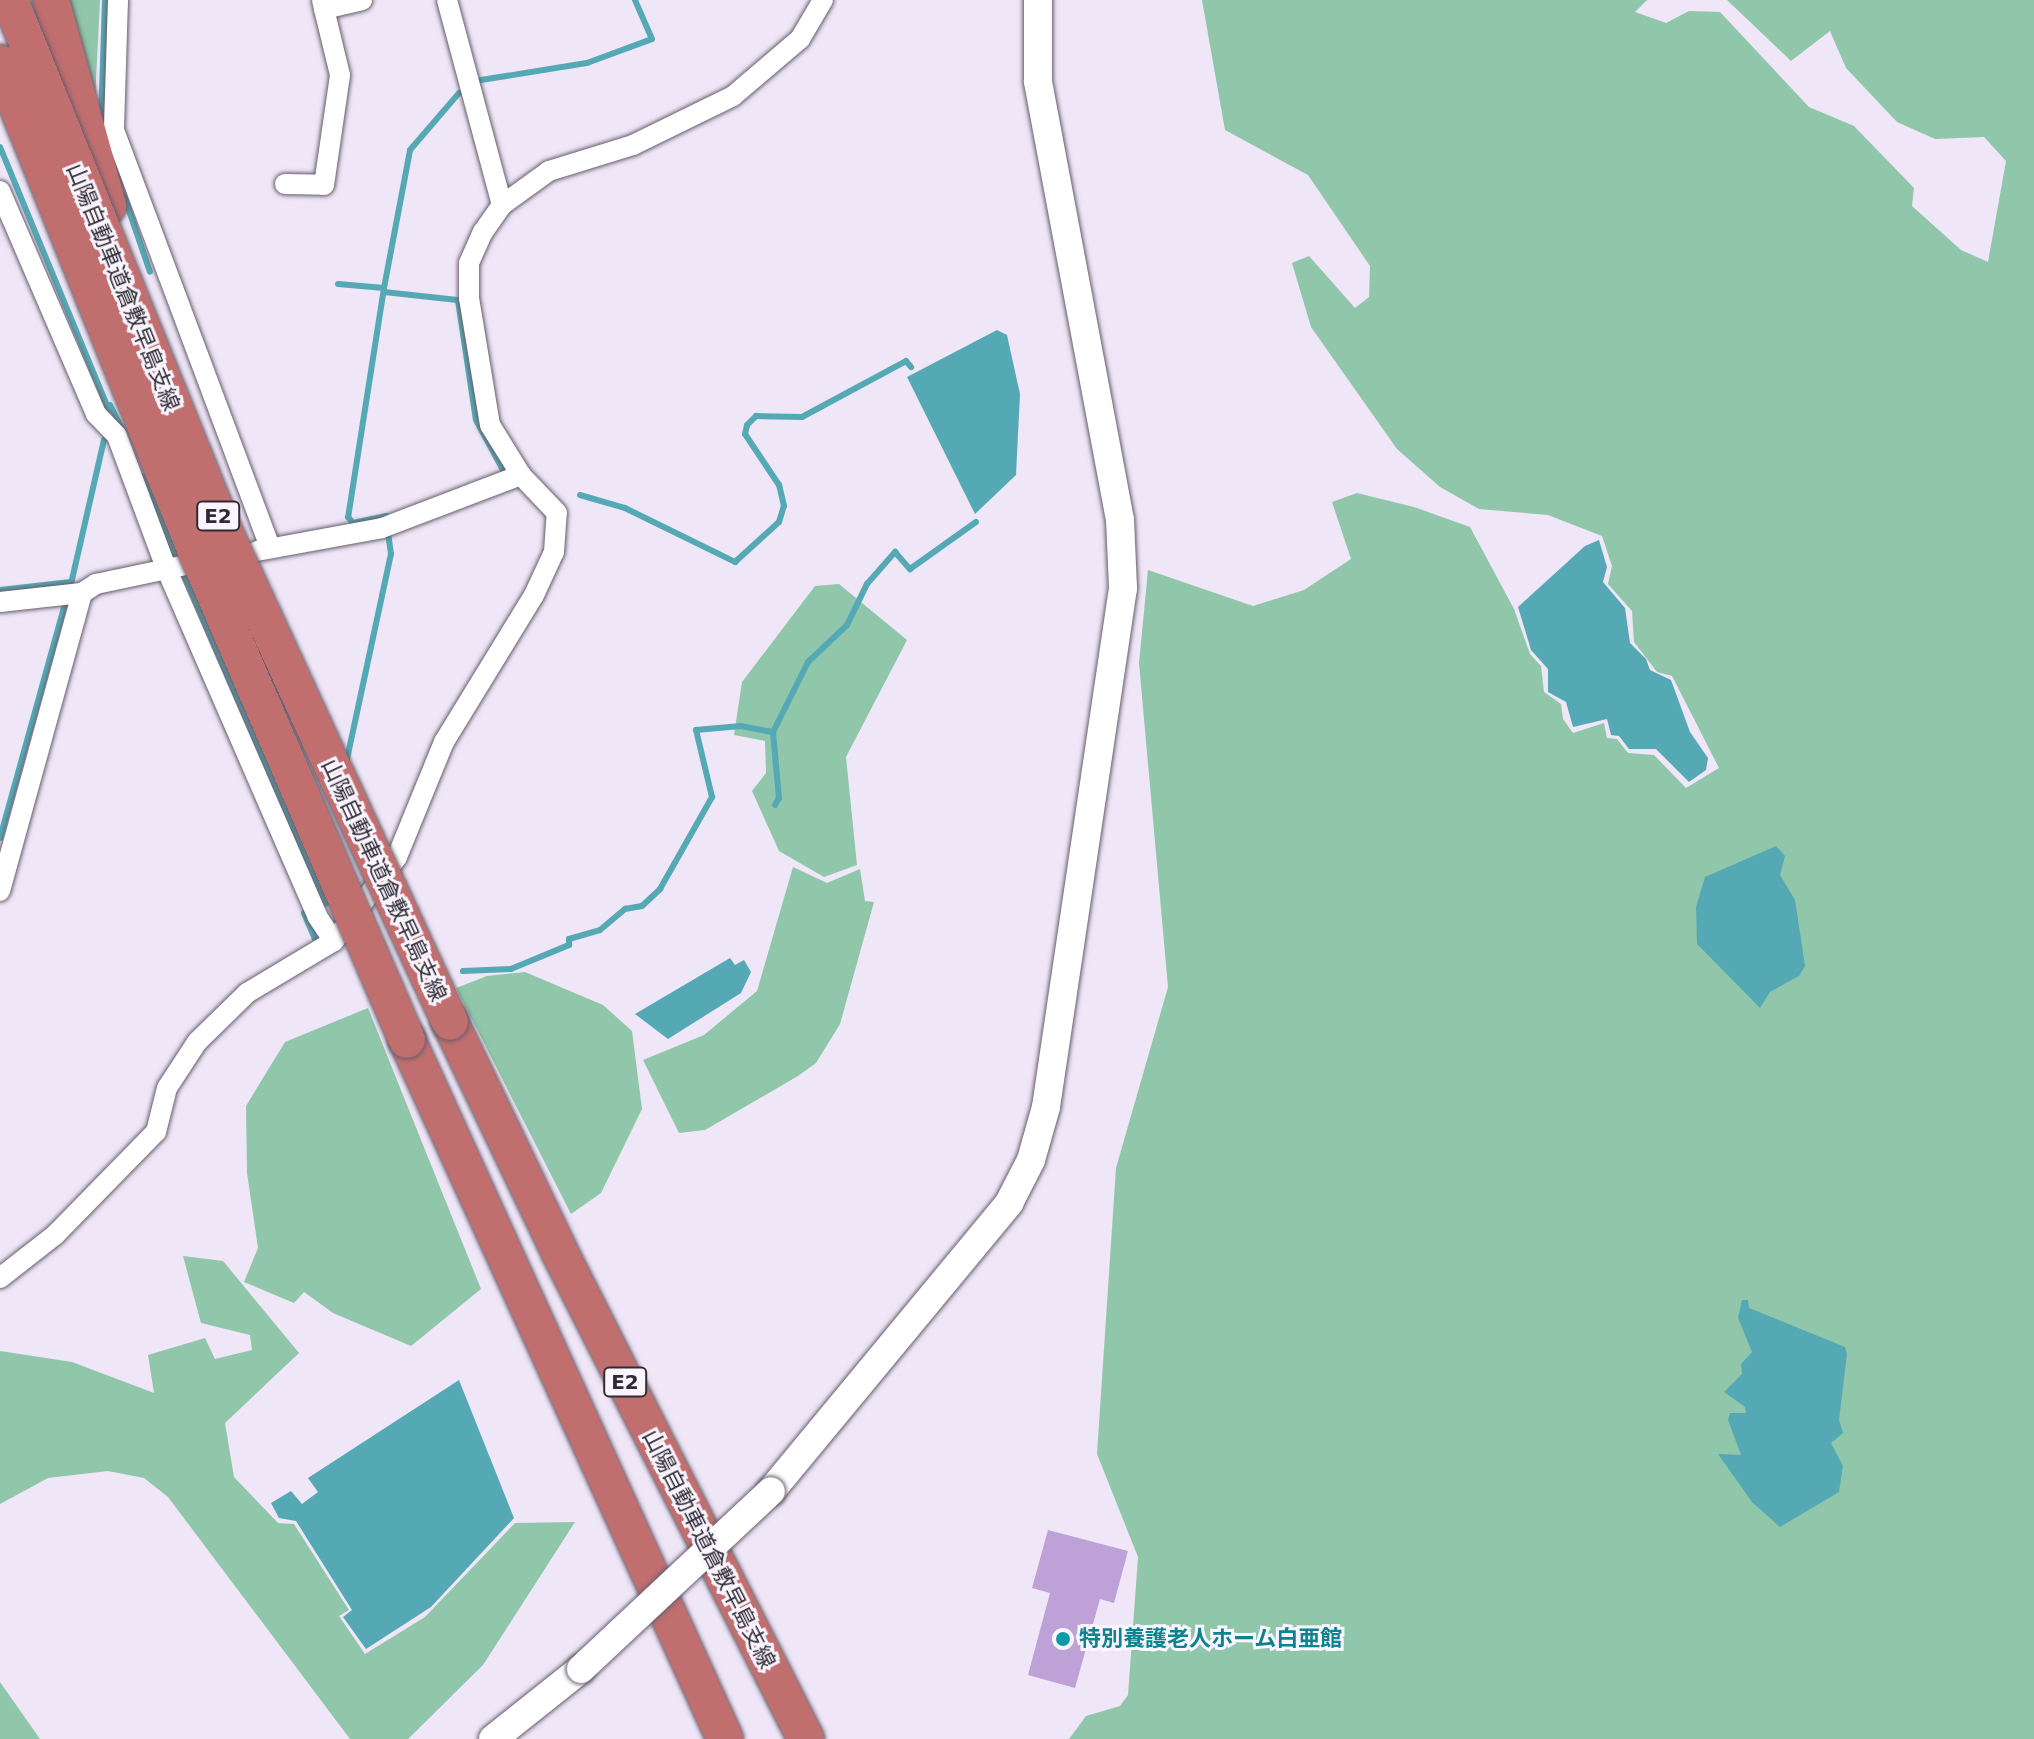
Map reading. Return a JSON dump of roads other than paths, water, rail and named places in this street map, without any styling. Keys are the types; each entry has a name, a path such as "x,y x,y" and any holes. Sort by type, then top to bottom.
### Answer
{"highway":[{"name":"山陽自動車道倉敷早島支線","path":"10,0 131,308 276,648 566,1265 806,1739"},
{"path":"51,0 64,61 115,226 131,308"},
{"name":"山陽自動車道倉敷早島支線","path":"0,63 80,269 254,690 407,1040 725,1739"},
{"path":"0,94 80,269"}],"street":[{"path":"118,0 114,130 270,548"},
{"path":"285,184 324,185 340,75 323,5 362,0"},
{"path":"447,0 502,205"},
{"path":"0,1278 55,1235 156,1132 167,1088 197,1042 247,993 334,941 397,857 444,742 534,595 554,552 557,513 521,475 490,425 469,298 469,263 502,205 549,171 633,145 733,96 800,39 823,0"},
{"path":"493,1739 581,1669 771,1491 1009,1203 1031,1160 1046,1107 1123,588 1120,520 1038,81 1038,0"},
{"path":"0,191 96,414 117,436 166,568 317,916 334,941"},
{"path":"0,602 82,593 96,584 166,568 382,528 521,475"},
{"path":"0,891 82,593"}],"water":[{"path":"997,330 1007,335 1020,394 1016,475 975,514 907,377"},
{"path":"1599,540 1607,567 1603,582 1625,608 1630,643 1646,659 1650,670 1671,680 1690,732 1708,758 1706,770 1689,782 1656,749 1629,749 1619,736 1611,735 1607,719 1573,727 1566,702 1548,692 1548,669 1531,650 1518,607 1585,546"},
{"path":"1776,846 1785,856 1780,875 1795,900 1805,966 1799,976 1770,992 1760,1008 1697,944 1696,907 1705,877"},
{"path":"730,958 735,965 744,960 751,972 741,993 668,1039 635,1014"},
{"path":"1742,1300 1748,1300 1749,1308 1845,1347 1847,1354 1839,1420 1843,1433 1831,1443 1843,1466 1839,1492 1780,1527 1752,1502 1718,1454 1741,1455 1728,1420 1730,1413 1746,1413 1745,1407 1724,1392 1742,1374 1741,1364 1752,1352 1738,1318"},
{"path":"459,1380 514,1518 431,1607 366,1649 343,1617 352,1610 296,1521 279,1518 271,1503 291,1491 302,1504 318,1492 308,1478"}],"waterway":[{"path":"101,121 105,0"},
{"path":"481,80 587,63 652,39 635,0"},
{"path":"384,288 410,150 459,93"},
{"path":"0,147 109,410"},
{"path":"124,196 150,272"},
{"path":"338,284 384,288 348,517 353,523 386,516 387,522"},
{"path":"384,292 458,300 476,420 504,472"},
{"path":"580,495 625,508 735,562 779,522 784,506 779,485 745,434 747,425 756,416 802,417 906,361 911,367"},
{"path":"110,405 124,432"},
{"path":"71,584 104,440"},
{"path":"142,476 178,561"},
{"path":"775,805 779,798 773,732 808,662 847,625 867,584 895,552 910,569 976,522"},
{"path":"347,759 391,554 388,533"},
{"path":"184,574 326,904"},
{"path":"0,590 71,582"},
{"path":"0,838 64,608"},
{"path":"463,971 511,969 569,945 569,939 600,930 625,909 642,906 660,889 712,797 696,730 741,726 773,732"},
{"path":"304,913 315,939"}],"place":[{"name":"特別養護老人ホーム白亜館","path":"1063,1639"}]}
